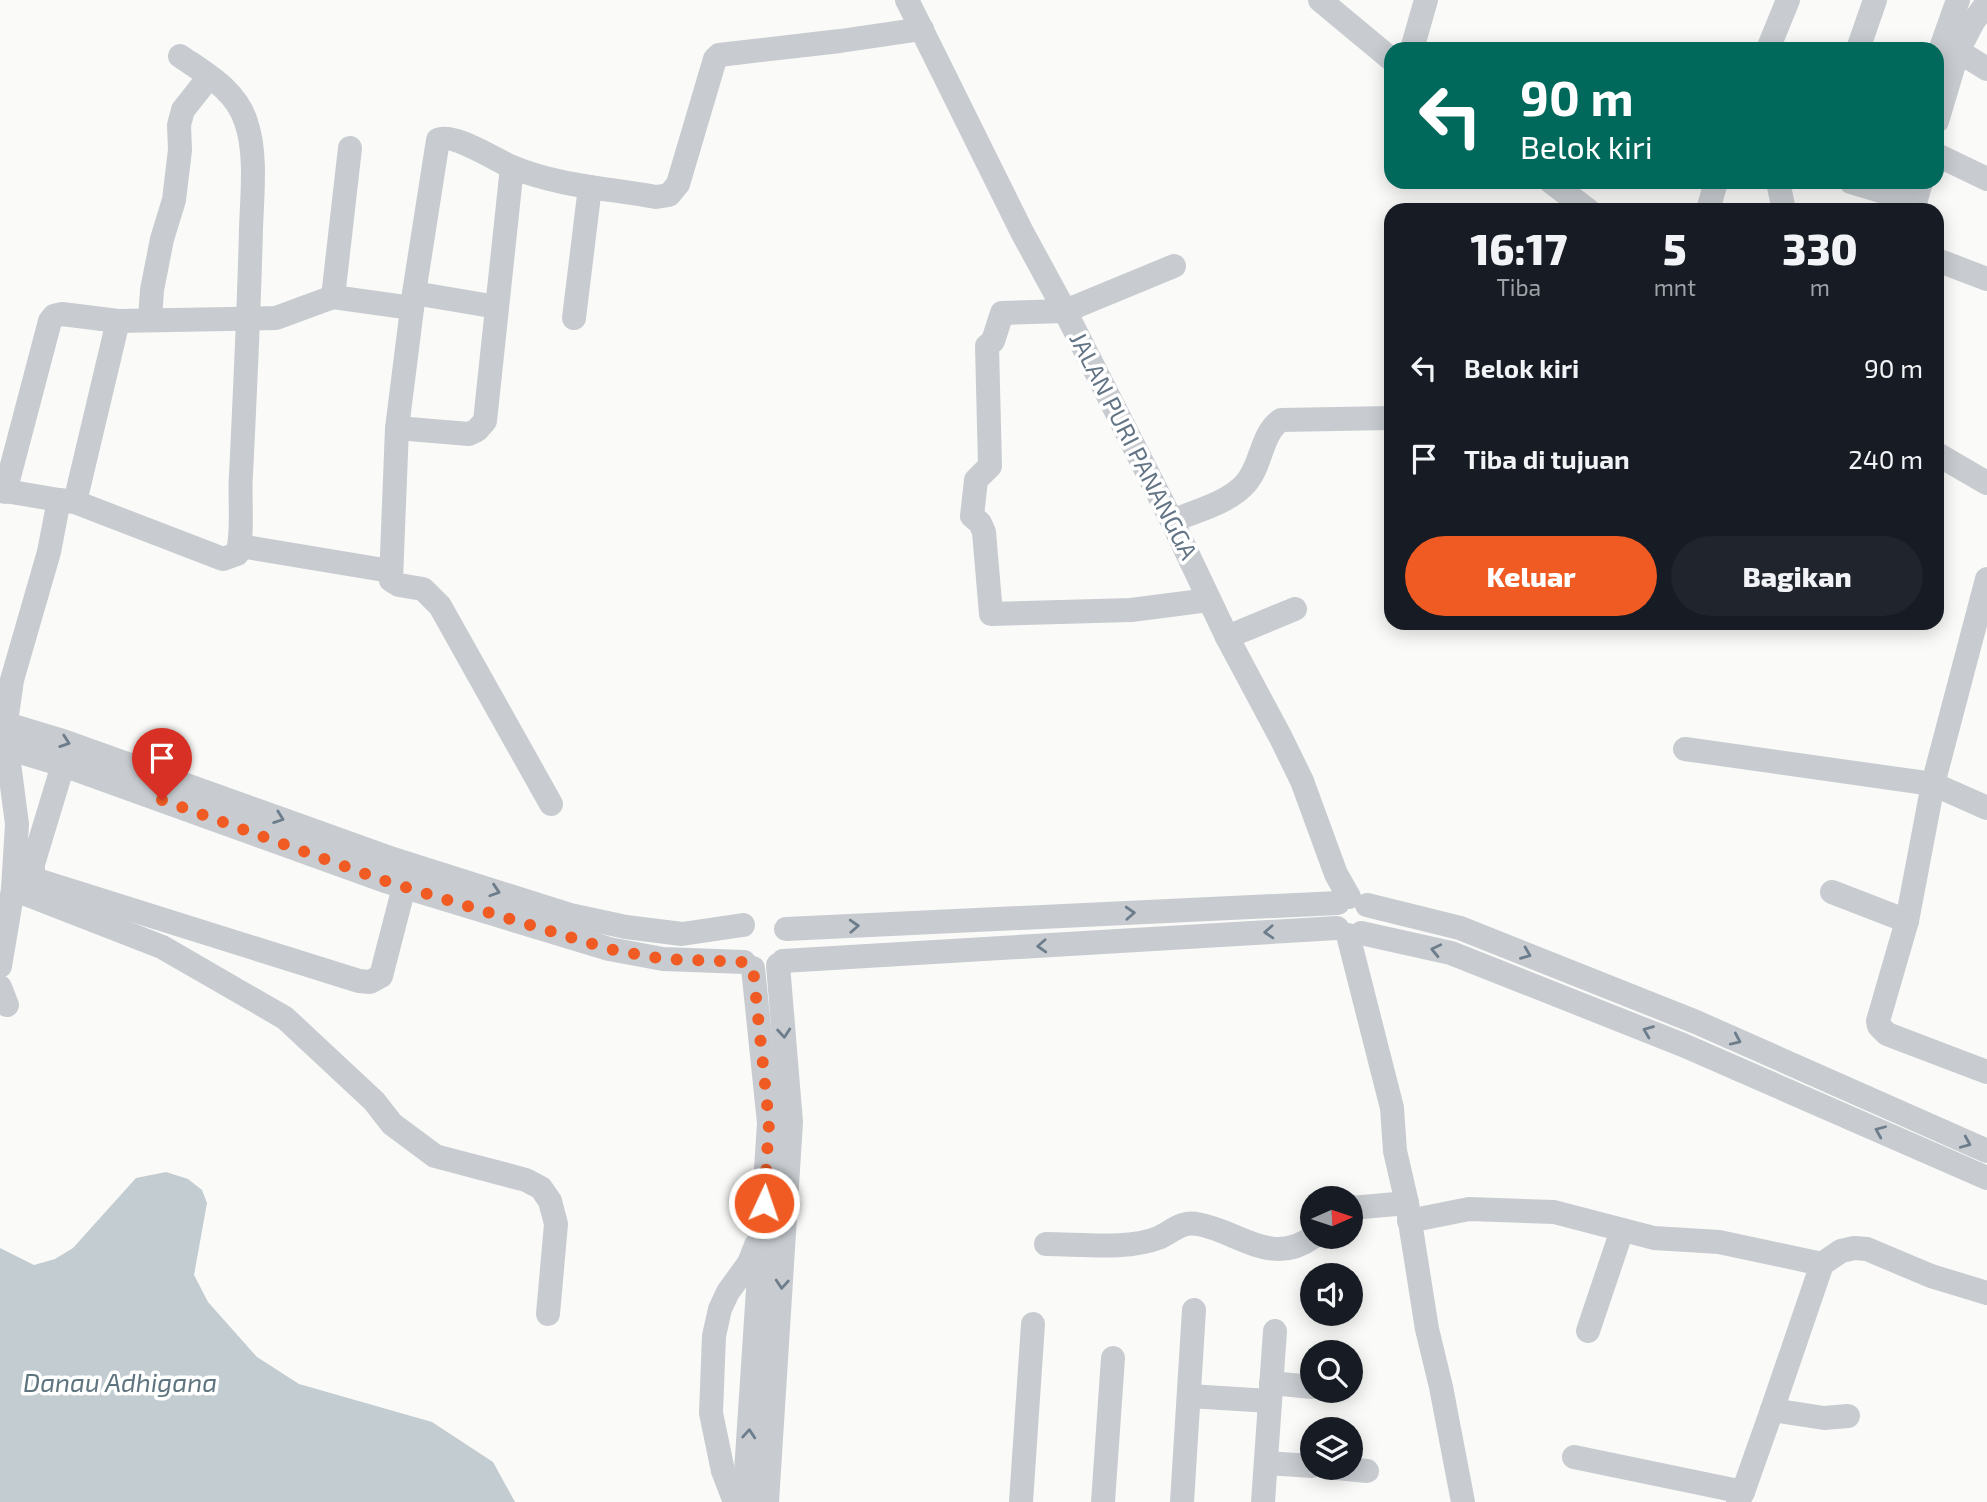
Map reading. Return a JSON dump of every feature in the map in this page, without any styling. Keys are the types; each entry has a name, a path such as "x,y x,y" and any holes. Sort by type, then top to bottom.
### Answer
{"street":[{"name":"JALAN PURI PANANGGA","path":"907,0 1302,781 1350,917 1392,1108 1395,1151 1427,1329 1463,1502"},
{"path":"1320,0 1384,54"},
{"path":"1414,42 1426,0"},
{"path":"1771,42 1788,0"},
{"path":"1860,42 1875,0"},
{"path":"1944,75 1958,0"},
{"path":"1947,55 1987,3"},
{"path":"551,804 440,606 423,589 393,583 390,571 397,428 413,300 438,139 445,136 512,167 559,182 656,197 669,195 678,184 715,58 719,55 922,29"},
{"path":"1947,55 1987,69"},
{"path":"180,56 237,102 247,124 252,164 249,319 239,502 240,546 237,554 223,559 67,501 3,491 50,321 54,316 62,314 118,321 249,319 276,317 333,297 497,306"},
{"path":"150,320 157,265 174,200 181,117 183,110 209,77"},
{"path":"333,297 350,148"},
{"path":"1944,158 1987,179"},
{"path":"397,428 469,434 482,425 486,413 512,167"},
{"path":"574,318 590,187"},
{"path":"1560,189 1579,203"},
{"path":"1870,189 1901,200"},
{"path":"1944,263 1987,279"},
{"path":"1174,266 1065,311 1002,313 993,341 987,346 990,466 976,480 972,516 980,523 984,532 991,614 1131,610 1209,600"},
{"path":"0,966 13,889 17,824 4,748 3,722 12,680 118,321"},
{"path":"1172,521 1234,494 1241,488 1258,463 1274,425 1281,420 1384,418"},
{"path":"1944,458 1987,483"},
{"path":"240,546 390,571"},
{"path":"1987,579 1933,785 1907,922 1878,1021 1887,1034 1987,1072"},
{"path":"1227,637 1295,609"},
{"path":"3,722 394,875 626,927 682,934 743,925"},
{"path":"4,748 63,765 609,949 663,959 748,965 763,970 780,963 1350,917 1451,953 1922,1136 1987,1151"},
{"path":"1685,749 1933,785 1987,808"},
{"path":"63,765 33,864 33,876 40,881 370,982 381,976 394,875"},
{"path":"13,889 162,947 285,1018 373,1101 392,1124 435,1156 526,1180 541,1188 554,1210 556,1224 548,1314"},
{"path":"1832,892 1907,922"},
{"path":"744,1502 774,1230 792,1122 780,963 789,951 790,940 786,929 778,921 768,917 751,919 743,925 738,932 736,943 738,953 748,965 769,1123 774,1230 767,1502"},
{"path":"786,929 1350,917 1460,928 1696,1022 1922,1136 1987,1178"},
{"path":"1683,1045 1696,1022"},
{"path":"1363,1209 1408,1212 1493,1208 1554,1212 1654,1238 1719,1242 1822,1264"},
{"path":"1046,1244 1120,1245 1142,1242 1190,1223 1214,1228 1256,1247 1288,1248 1300,1243"},
{"path":"735,1502 723,1471 711,1413 713,1336 728,1292 774,1230"},
{"path":"1588,1331 1622,1230"},
{"path":"1574,1457 1740,1497 1822,1264 1842,1251 1867,1249 1931,1276 1987,1293"},
{"path":"1182,1502 1194,1310"},
{"path":"1021,1502 1033,1324"},
{"path":"1263,1502 1275,1331"},
{"path":"1103,1502 1114,1358"},
{"path":"1189,1396 1300,1388"},
{"path":"1772,1410 1824,1418 1848,1416"},
{"path":"1266,1463 1300,1465"},
{"path":"1363,1471 1367,1471"}],"water":[{"name":"Danau Adhigana","path":"166,1172 188,1179 202,1190 207,1203 194,1275 208,1302 257,1357 299,1384 432,1422 493,1462 515,1502 0,1502 0,1248 34,1265 55,1259 73,1248 136,1178"}],"route":[{"path":"162,800 385,881 609,949 663,959 744,962 753,968 769,1123 764,1203"}]}
